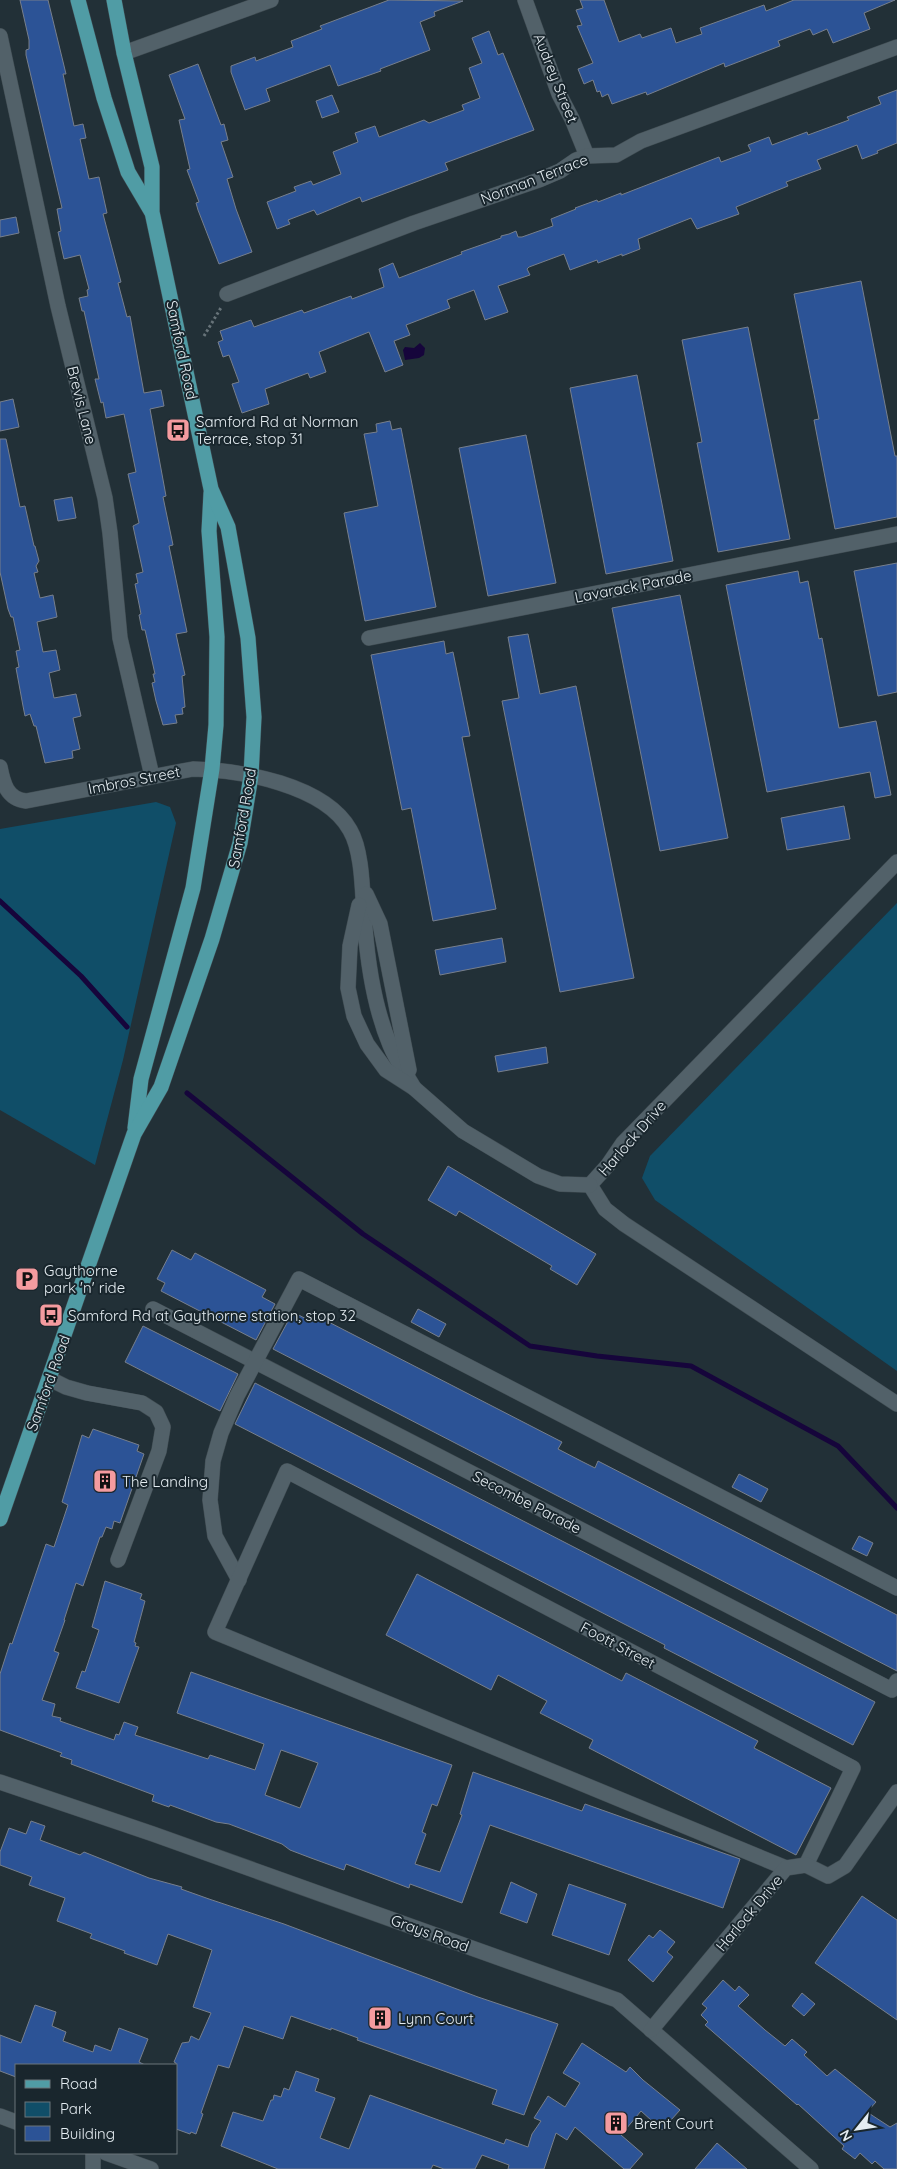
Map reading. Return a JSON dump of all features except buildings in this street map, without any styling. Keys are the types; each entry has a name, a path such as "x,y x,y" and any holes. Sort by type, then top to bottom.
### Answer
{"main road":[{"name":"Samford Road","path":"78,0 104,98 128,172 152,212"},
{"name":"Samford Road","path":"0,1519 134,1134 161,1087 212,939 240,843 251,776 254,717 248,638 228,527 211,489 152,212 152,168 124,53 114,0"},
{"name":"Samford Road","path":"134,1134 141,1079 193,888 212,769 216,725 217,637 209,531 211,489"}],"street":[{"path":"124,53 271,0"},
{"name":"Audrey Street","path":"525,0 560,94 587,156"},
{"name":"Brevis Lane","path":"0,36 58,306 104,498 110,533 120,638 152,776"},
{"name":"Norman Terrace","path":"227,294 414,223 550,176 576,160 587,156 616,155 641,141 897,47"},
{"name":"Lavarack Parade","path":"368,638 897,534"},
{"name":"Imbros Street","path":"0,766 6,791 17,800 26,801 194,768 212,769 251,776 297,789 339,816 352,834 364,889 367,946 378,1004 390,1046 414,1088"},
{"name":"Harlock Drive","path":"897,862 623,1143 608,1165 590,1185 605,1209 624,1224 897,1404"},
{"path":"364,889 355,920 347,975 354,1016 367,1044 386,1070 414,1088 463,1130 538,1176 560,1184 590,1185"},
{"path":"786,1868 215,1632 238,1580 215,1536 210,1500 212,1461 221,1433 254,1361 299,1280 897,1588"},
{"name":"Secombe Parade","path":"153,1309 892,1690 897,1681"},
{"path":"50,1378 66,1387 87,1393 142,1404 156,1412 163,1427 159,1451 118,1560"},
{"name":"Foott Street","path":"238,1580 287,1471 853,1768 806,1865"},
{"name":"Grays Road","path":"0,1782 153,1834 617,2000 811,2169"},
{"path":"806,1865 828,1876 845,1866 897,1792"},
{"name":"Harlock Drive","path":"651,2030 786,1868 806,1865"},
{"path":"0,2116 15,2122"},
{"path":"93,2154 93,2169"},
{"path":"109,2154 151,2169"}],"path":[{"path":"204,336 217,317 227,294"}],"green space":[{"path":"156,802 170,807 176,823 123,1060 95,1165 0,1110 0,829"},
{"path":"897,903 897,1371 655,1200 642,1178 650,1156"}],"shaded area":[{"path":"420,343 425,348 424,355 419,358 405,360 403,350 405,347 414,348"}],"waterway":[{"path":"0,901 81,976 127,1027"},
{"path":"187,1093 363,1234 530,1346 597,1356 691,1366 838,1446 897,1508"}],"place":[{"name":"Samford Rd at Norman Terrace, stop 31","path":"178,430"},
{"name":"Gaythorne park 'n' ride","path":"27,1279"},
{"name":"Samford Rd at Gaythorne station, stop 32","path":"51,1315"},
{"name":"The Landing","path":"105,1481"},
{"name":"Lynn Court","path":"380,2018"},
{"name":"Brent Court","path":"616,2123"}]}
